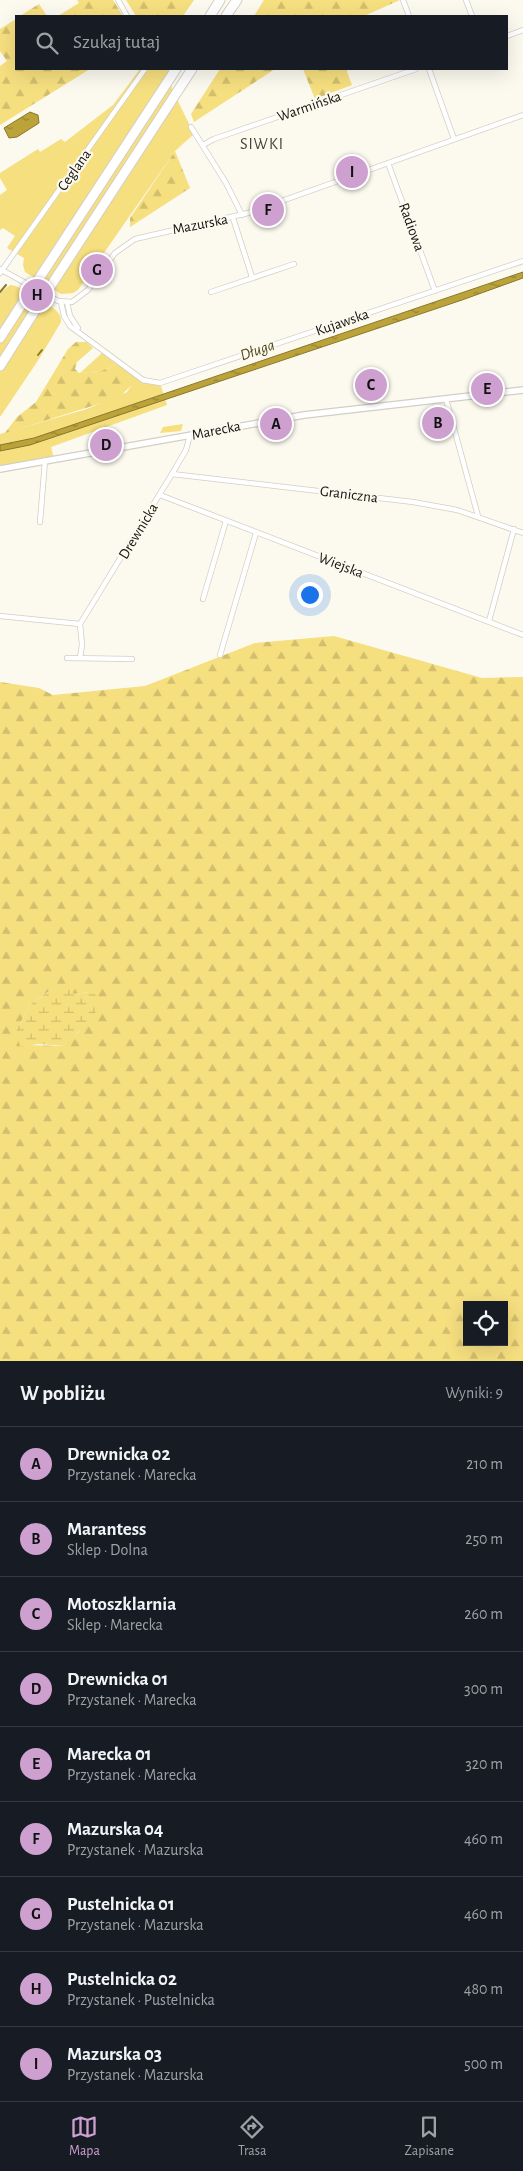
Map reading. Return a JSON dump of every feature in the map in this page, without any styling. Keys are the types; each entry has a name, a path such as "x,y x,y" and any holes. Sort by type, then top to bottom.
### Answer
{"highway":[{"path":"211,15 220,0"},
{"path":"227,15 236,0"},
{"path":"0,338 175,70"},
{"path":"0,366 191,70"}],"street":[{"path":"118,0 127,15"},
{"path":"404,0 409,15"},
{"path":"466,0 472,15"},
{"path":"508,36 523,30"},
{"name":"Ceglana","path":"1,271 144,70"},
{"name":"Warmińska","path":"203,145 214,139 413,70"},
{"path":"429,70 454,139"},
{"name":"Mazurska","path":"67,302 84,294 114,253 135,239 233,218 523,115"},
{"path":"191,127 242,215"},
{"name":"Radiowa","path":"388,163 435,291"},
{"path":"233,218 252,278"},
{"name":"Kujawska","path":"79,330 143,380 160,383 523,261"},
{"path":"211,292 294,264"},
{"path":"1,271 61,302 67,302 70,316 79,330"},
{"path":"61,302 66,320 79,330"},
{"name":"Marecka","path":"0,469 312,414 523,390"},
{"path":"446,399 478,516"},
{"name":"Drewnicka","path":"80,624 160,495 186,450 190,435"},
{"path":"40,522 45,461"},
{"name":"Graniczna","path":"172,474 413,502 478,516 523,533"},
{"name":"Wiejska","path":"160,495 523,635"},
{"path":"203,599 226,521"},
{"path":"489,622 514,529"},
{"path":"220,655 256,533"},
{"path":"0,616 80,624 82,645 80,658"},
{"path":"67,658 132,659"}],"green space":[{"path":"77,0 113,0 122,15 60,15 79,3"},
{"path":"126,0 194,0 184,15 135,15"},
{"path":"264,0 400,0 366,15 255,15"},
{"path":"39,4 46,15 22,15"},
{"path":"15,20 15,70 88,70 0,125 0,66 7,61 0,51 0,29"},
{"path":"139,70 168,70 172,89 194,134 175,151 78,290 73,293 61,294 25,272 24,258 7,248 15,236 3,228 0,230 0,195 7,190 0,178 0,173 38,149 40,152 61,139 65,142 113,105"},
{"path":"219,70 273,70 194,122 191,114"},
{"path":"303,70 346,70 352,85 315,99"},
{"path":"175,151 190,188 130,227 130,218"},
{"path":"10,285 28,292 51,306 60,315 61,322 0,417 0,293"},
{"path":"76,342 87,342 93,348 77,362 75,369 79,373 101,371 118,364 138,375 133,384 118,398 5,433 17,417 36,402 68,349"},
{"path":"102,353 108,354 118,364 101,371 80,373"},
{"path":"138,375 143,380 160,383 167,405 51,447 54,459 0,469 0,434 87,409 127,392"},
{"path":"183,424 181,431 160,433 163,427"},
{"path":"334,636 482,678 523,677 523,1361 0,1361 0,682 39,688 53,695 145,686 255,643","holes":["52,989 68,989 74,994 89,992 79,1032 63,1046 26,1045 16,1031 30,1005"]},
{"path":"68,988 74,994 89,992 100,997 101,1006 66,1046 38,1044 20,1047 16,1031 30,1005 52,989"}],"water":[{"path":"30,112 38,115 39,123 17,137 9,138 4,128"},
{"path":"523,272 523,278 462,300 30,445 0,451 0,445 34,438"}],"waterway":[{"path":"0,292 6,285"},
{"path":"38,355 42,350"}],"place":[{"name":"Mazurska 03","path":"352,172"},
{"name":"Mazurska 04","path":"268,210"},
{"name":"Pustelnicka 01","path":"97,270"},
{"name":"Pustelnicka 02","path":"37,295"},
{"name":"Motoszklarnia","path":"371,385"},
{"name":"Marecka 01","path":"487,389"},
{"name":"Marantess","path":"438,423"},
{"name":"Drewnicka 02","path":"276,424"},
{"name":"Drewnicka 01","path":"106,445"}],"district":[{"name":"SIWKI","path":"262,143"}],"water label":[{"name":"Długa","path":"257,349"}]}
